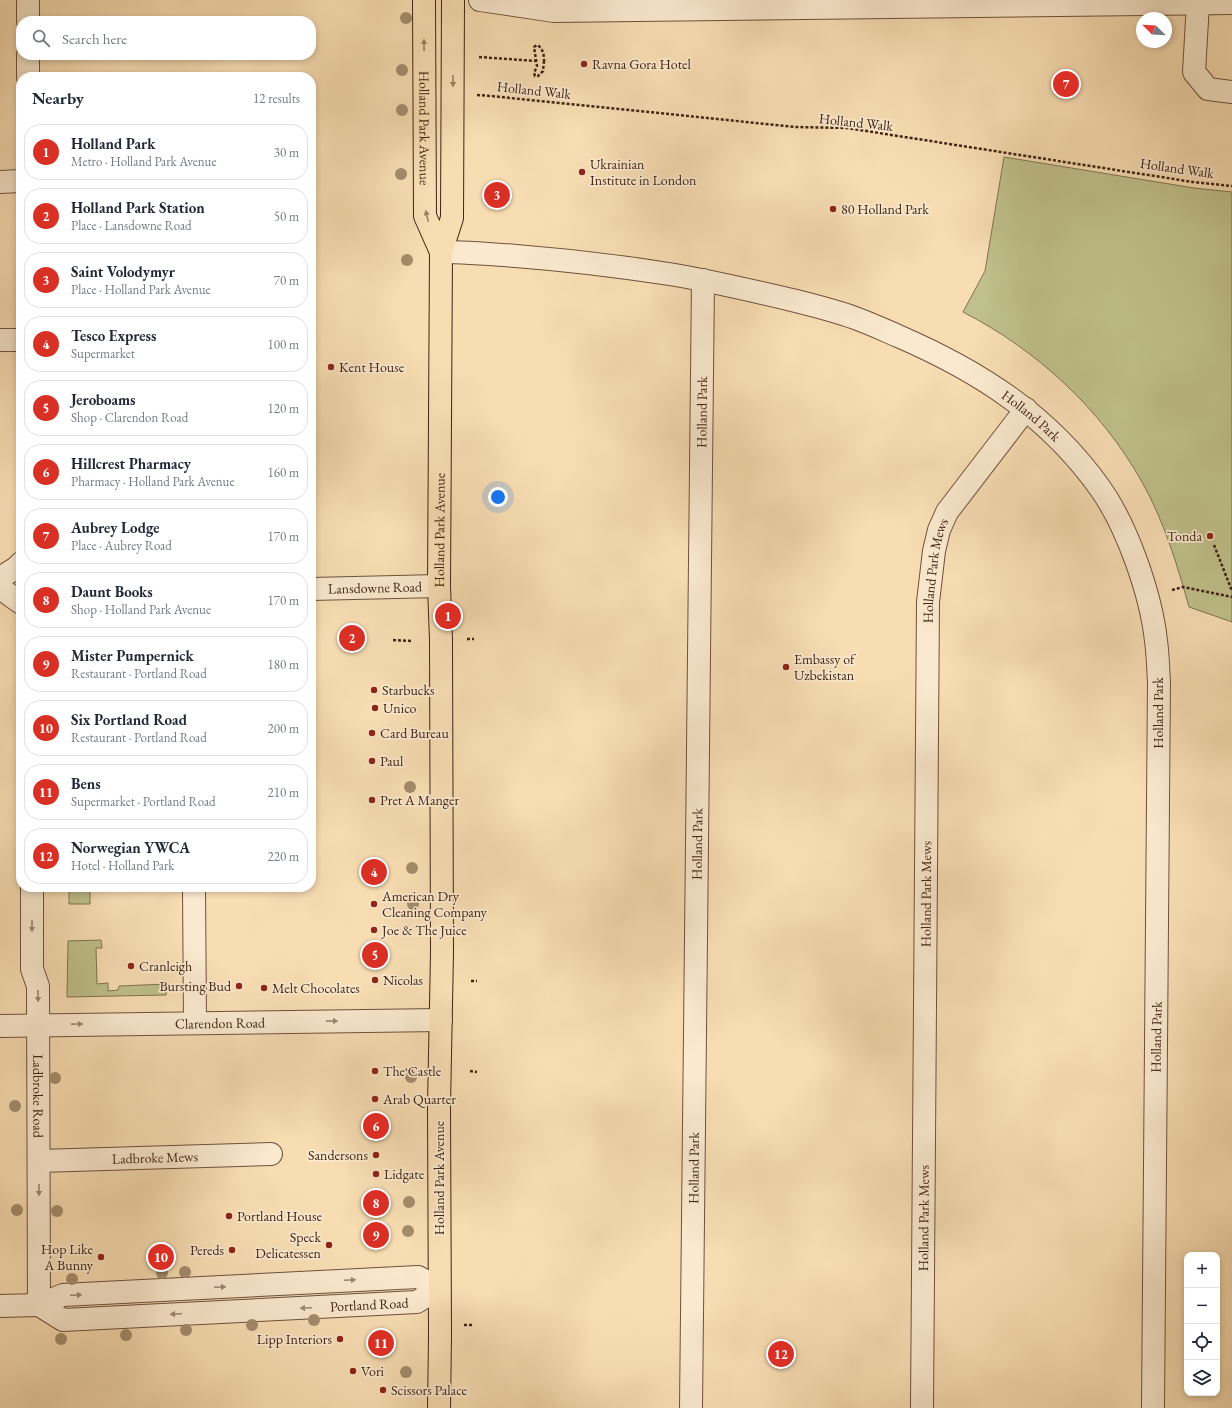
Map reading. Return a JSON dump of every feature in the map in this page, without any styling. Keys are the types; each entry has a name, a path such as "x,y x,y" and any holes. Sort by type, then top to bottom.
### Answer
{"main road":[{"name":"Holland Park Avenue","path":"424,0 425,216 441,252"},
{"name":"Holland Park Avenue","path":"439,1408 439,1106 442,953 441,640 439,586 441,252 452,218 453,0"}],"street":[{"path":"28,0 28,16"},
{"path":"480,0 554,11 1002,3 1232,3"},
{"path":"1198,3 1194,72 1208,89 1232,92"},
{"path":"28,60 28,72"},
{"path":"0,182 16,181"},
{"name":"Holland Park","path":"441,252 466,252 580,262 636,269 703,280 766,293 856,318 933,351 994,386 1026,409 1047,428 1066,447 1101,489 1117,517 1133,553 1147,598 1156,639 1159,682 1153,1408"},
{"name":"Holland Park","path":"691,1408 703,280"},
{"path":"0,340 16,340"},
{"name":"Holland Park Mews","path":"922,1408 928,602 934,551 939,530 947,512 1026,409"},
{"path":"0,578 16,568"},
{"name":"Lansdowne Road","path":"316,590 439,586"},
{"path":"0,588 16,599"},
{"name":"Ladbroke Road","path":"32,892 32,969 38,986 39,1305"},
{"path":"194,892 195,1022"},
{"name":"Clarendon Road","path":"0,1026 195,1022 441,1020"},
{"name":"Ladbroke Mews","path":"39,1161 271,1154"},
{"name":"Portland Road","path":"0,1306 39,1305 63,1295 418,1277 439,1288"}],"path":[{"path":"537,45 540,46 544,53 545,61 543,71 538,76 535,76 534,73 537,66 536,61 534,47 537,45"},
{"path":"489,58 536,61"},
{"name":"Holland Walk","path":"453,95 491,96 796,127 847,128 1193,182 1232,186"},
{"path":"1214,545 1232,591"},
{"path":"1147,598 1183,587 1232,597"},
{"path":"466,639 474,639"},
{"path":"393,640 411,641"},
{"path":"471,981 477,981"},
{"path":"407,983 416,982"},
{"path":"405,1070 414,1070"},
{"path":"470,1072 477,1072"}],"green space":[{"path":"1004,157 1194,188 1232,192 1232,622 1189,607 1169,543 1150,497 1126,455 1087,406 1041,363 1016,344 963,312 985,271"},
{"path":"69,892 90,892 90,904 69,904"},
{"path":"101,940 102,948 96,948 97,984 108,983 108,991 118,990 119,986 167,984 166,995 67,997 68,941"}],"place":[{"name":"Ravna Gora Hotel","path":"584,64"},
{"name":"Aubrey Lodge","path":"1066,84"},
{"name":"Ukrainian Institute in London","path":"582,172"},
{"name":"Saint Volodymyr","path":"497,195"},
{"name":"80 Holland Park","path":"833,209"},
{"name":"Kent House","path":"331,367"},
{"name":"Tonda","path":"1210,536"},
{"name":"Holland Park","path":"448,616"},
{"name":"Holland Park Station","path":"352,638"},
{"name":"Embassy of Uzbekistan","path":"786,667"},
{"name":"Starbucks","path":"374,690"},
{"name":"Unico","path":"375,708"},
{"name":"Card Bureau","path":"372,733"},
{"name":"Paul","path":"372,761"},
{"name":"Pret A Manger","path":"372,800"},
{"name":"Tesco Express","path":"374,872"},
{"name":"American Dry Cleaning Company","path":"374,904"},
{"name":"Joe & The Juice","path":"374,930"},
{"name":"Jeroboams","path":"375,955"},
{"name":"Cranleigh","path":"131,966"},
{"name":"Nicolas","path":"375,980"},
{"name":"Bursting Bud","path":"239,986"},
{"name":"Melt Chocolates","path":"264,988"},
{"name":"The Castle","path":"375,1071"},
{"name":"Arab Quarter","path":"375,1099"},
{"name":"Hillcrest Pharmacy","path":"376,1126"},
{"name":"Sandersons","path":"376,1155"},
{"name":"Lidgate","path":"376,1174"},
{"name":"Daunt Books","path":"376,1203"},
{"name":"Portland House","path":"229,1216"},
{"name":"Mister Pumpernick","path":"376,1235"},
{"name":"Speck Delicatessen","path":"329,1245"},
{"name":"Pereds","path":"232,1250"},
{"name":"Hop Like A Bunny","path":"101,1257"},
{"name":"Six Portland Road","path":"161,1257"},
{"name":"Lipp Interiors","path":"340,1339"},
{"name":"Bens","path":"381,1343"},
{"name":"Norwegian YWCA","path":"781,1354"},
{"name":"Vori","path":"353,1371"},
{"name":"Scissors Palace","path":"383,1390"}]}
